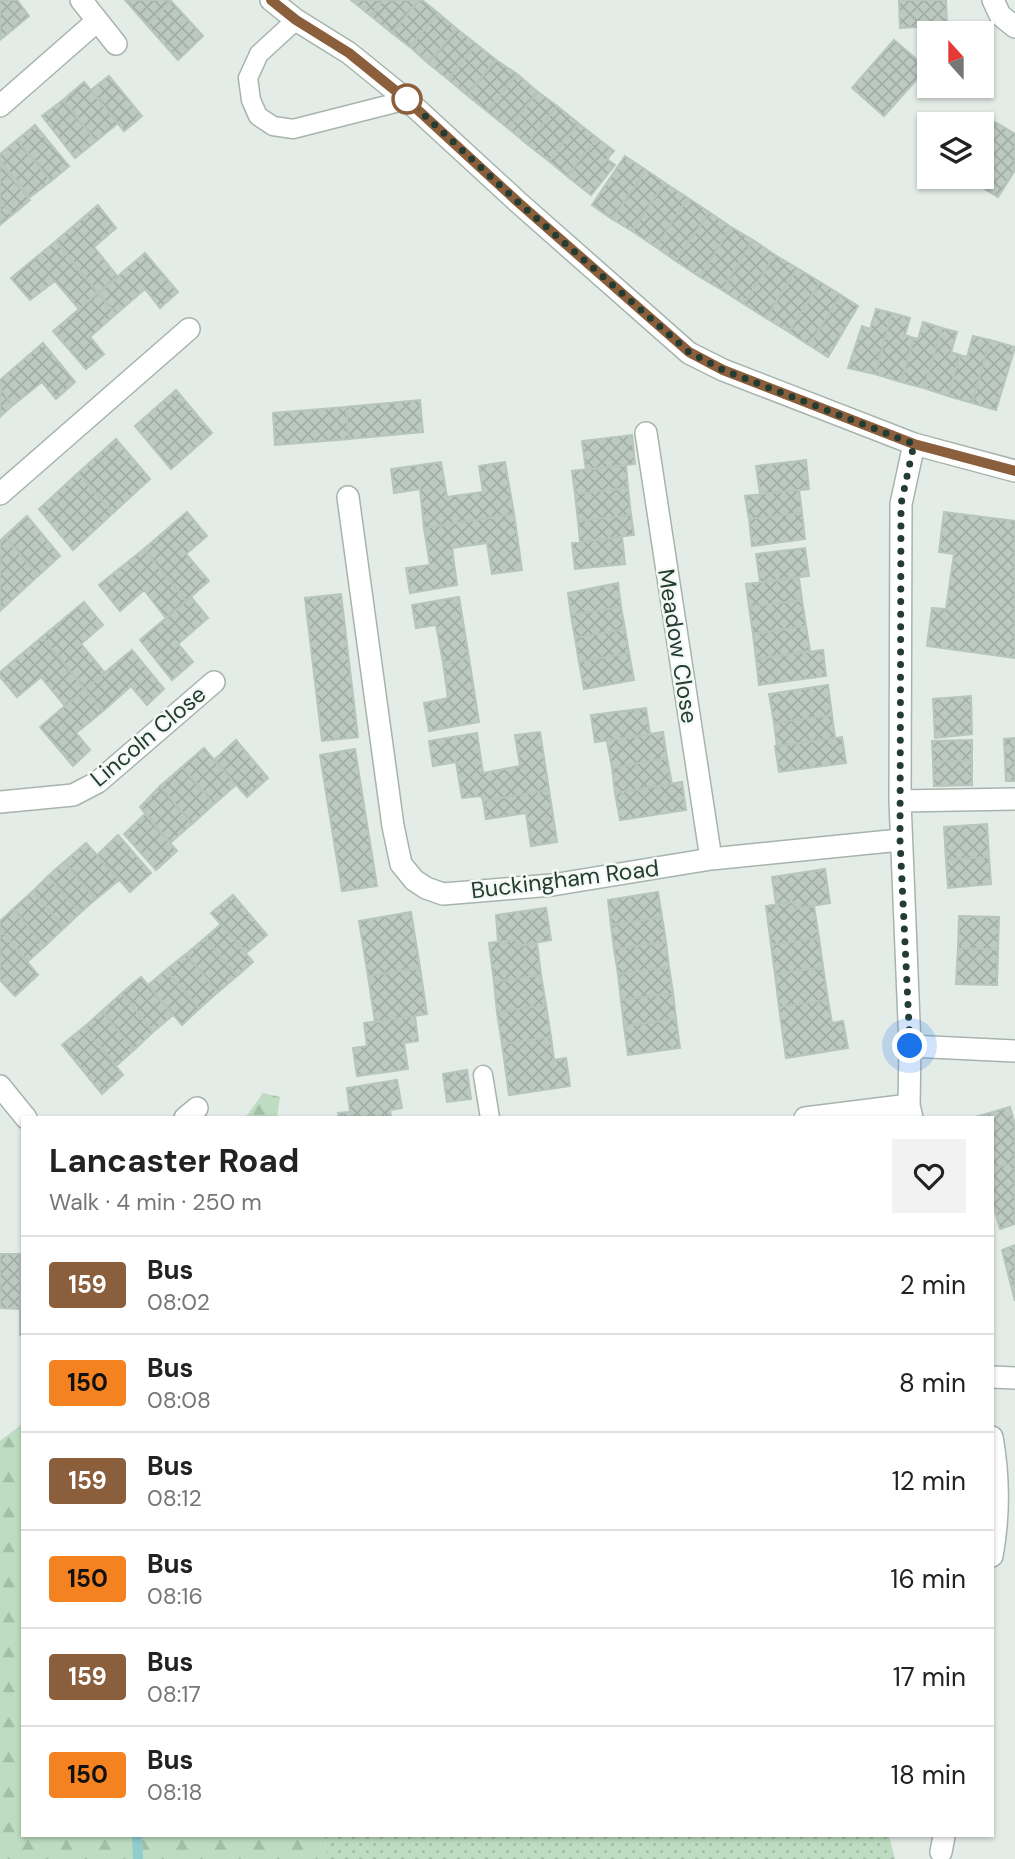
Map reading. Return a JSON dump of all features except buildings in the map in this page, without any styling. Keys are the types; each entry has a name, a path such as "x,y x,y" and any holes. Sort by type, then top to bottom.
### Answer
{"street":[{"path":"80,0 116,44"},
{"path":"271,0 296,20 349,53 407,100 519,203 689,352 723,370 914,444 1015,471"},
{"path":"993,0 1000,15 1015,27"},
{"path":"0,106 97,21"},
{"path":"0,494 189,329"},
{"name":"Meadow Close","path":"646,433 710,859"},
{"path":"835,1116 911,1111 900,840 901,504 914,444"},
{"name":"Buckingham Road","path":"348,497 393,826 401,864 414,880 426,888 443,894 552,886 710,859 900,840"},
{"name":"Lincoln Close","path":"0,803 73,795 98,782 214,682"},
{"path":"900,801 1015,799"},
{"path":"910,1046 1015,1051"},
{"path":"0,1086 24,1116"},
{"path":"994,1377 1015,1378"},
{"path":"994,1449 997,1467 994,1546"}],"lane":[{"path":"296,20 259,54 248,78 251,100 258,116 272,126 293,129 407,100"},
{"path":"483,1075 490,1116"}],"green space":[{"path":"263,1093 280,1097 277,1116 246,1116"},
{"path":"21,1425 21,1837 325,1837 326,1859 0,1859 0,1441"},
{"path":"325,1837 889,1837 895,1859 326,1859"}],"waterway":[{"path":"137,1837 138,1859"}],"bus line":[{"name":"159","path":"271,0 296,20 349,53 407,100 519,203 689,352 723,370 800,402 914,444 1015,471"}],"route":[{"path":"407,99 519,203 689,352 723,370 800,402 914,444 901,504 900,840 910,1046"}]}
